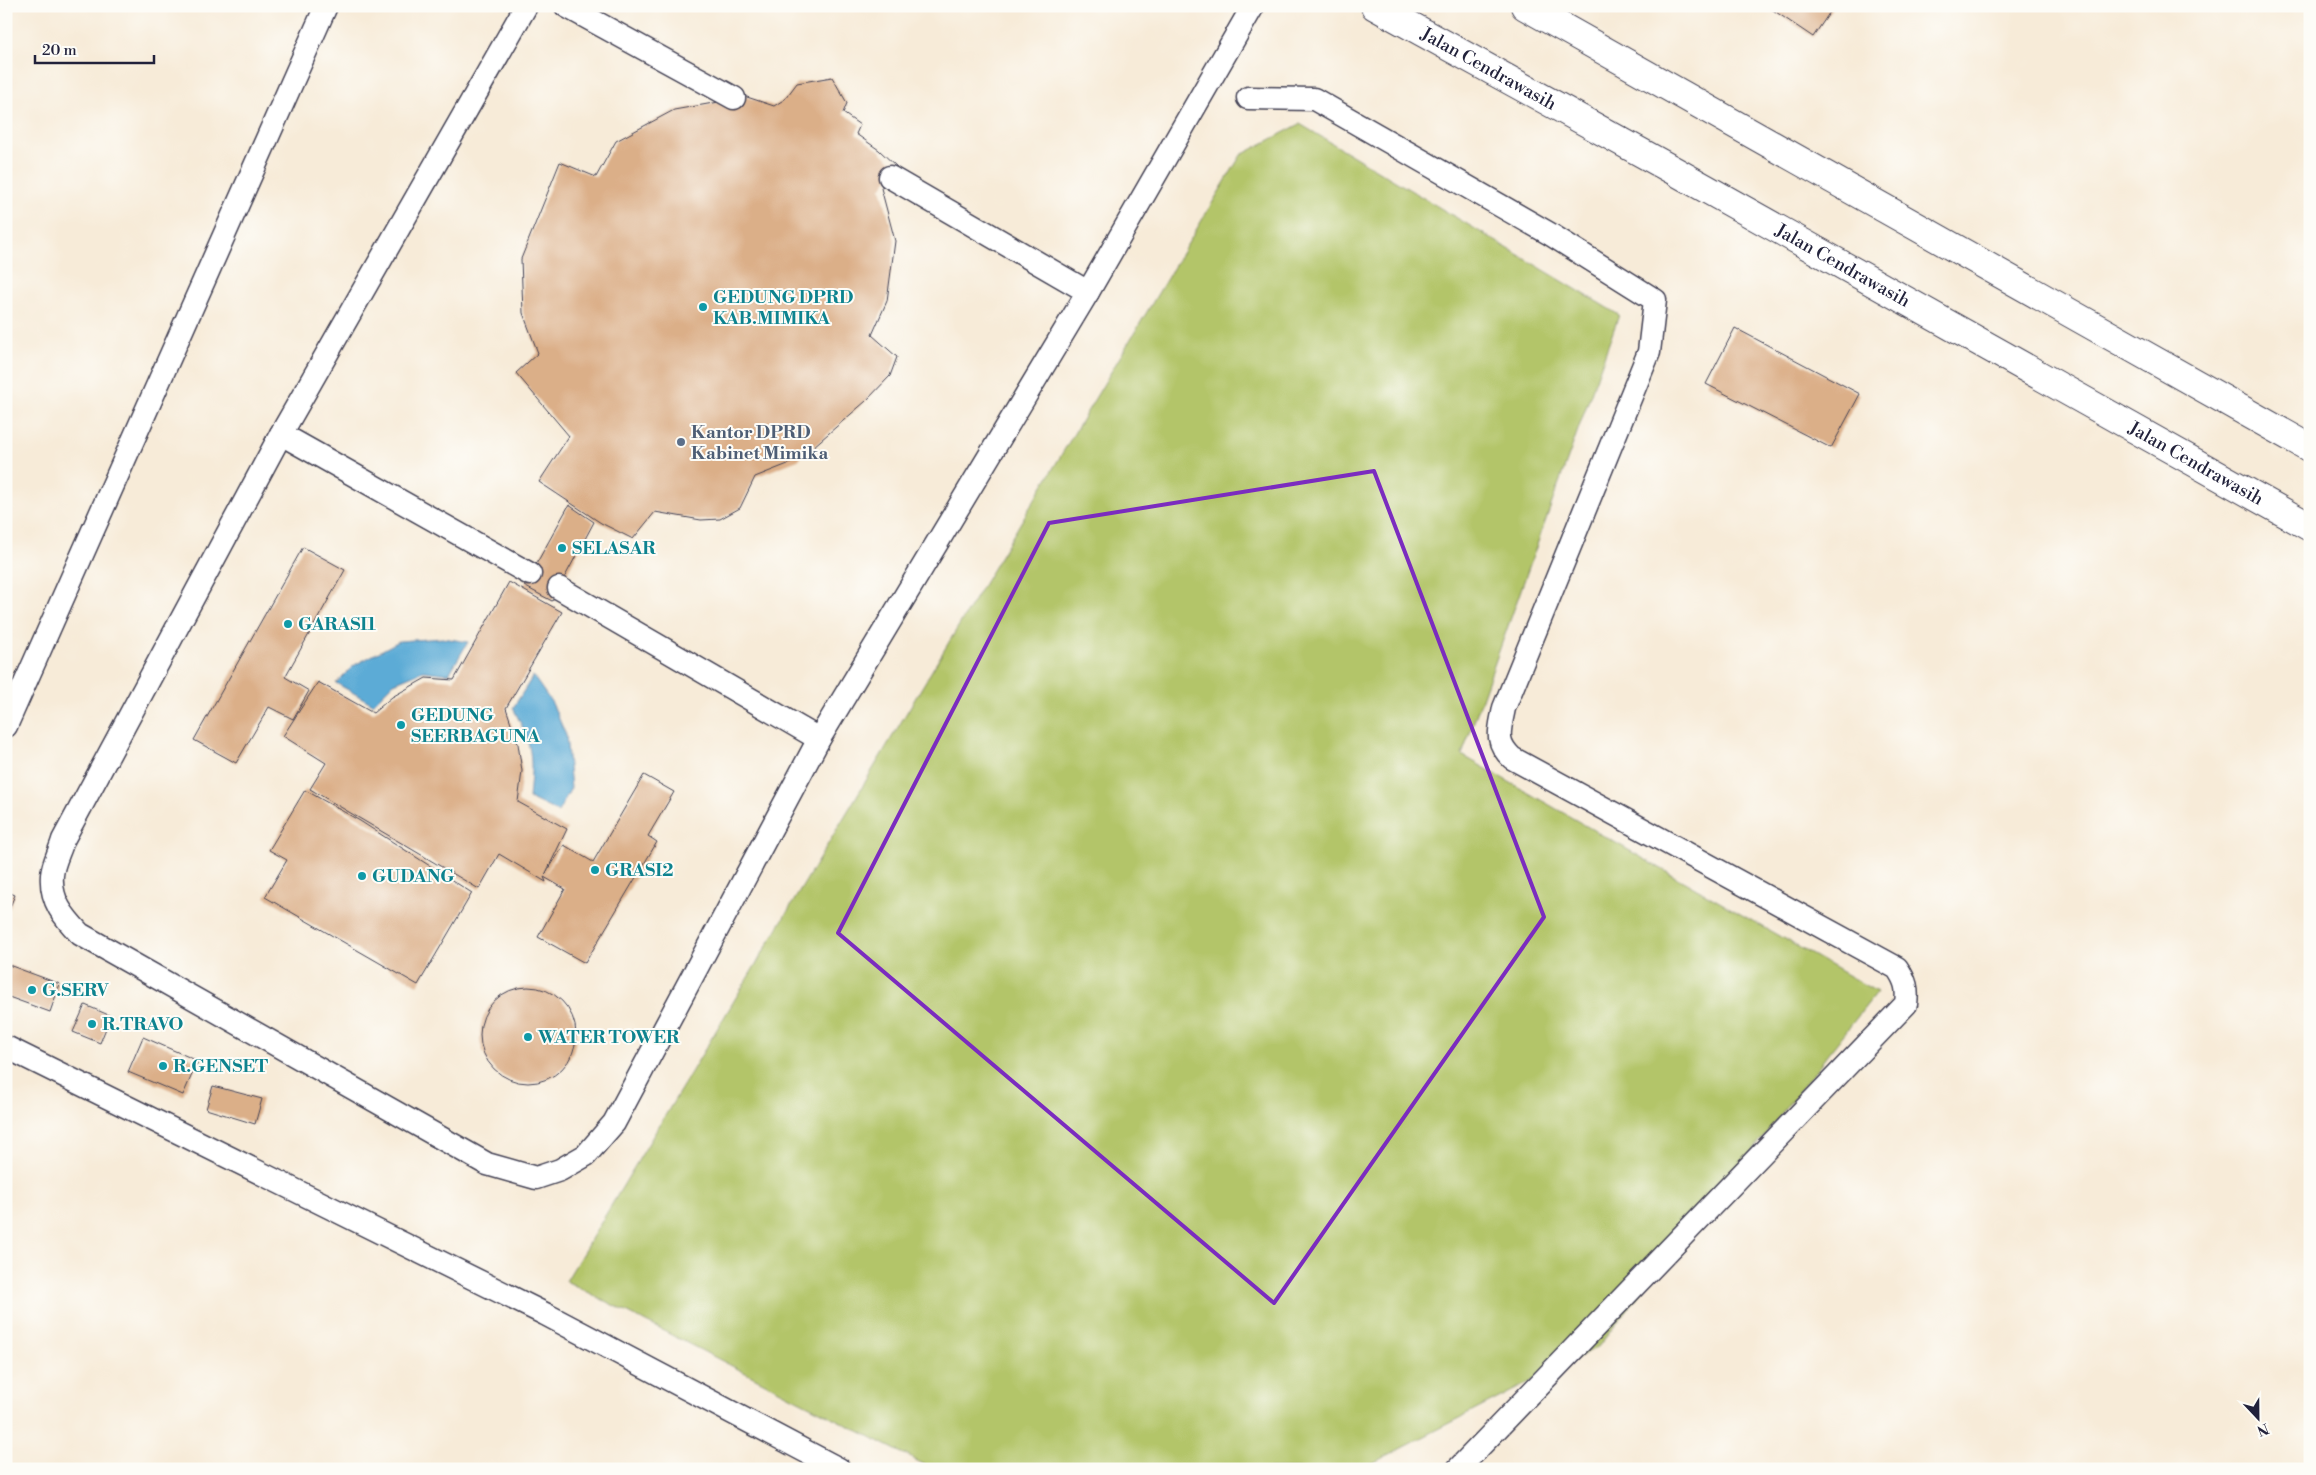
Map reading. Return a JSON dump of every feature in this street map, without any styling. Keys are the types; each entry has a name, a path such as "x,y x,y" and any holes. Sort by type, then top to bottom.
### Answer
{"main road":[{"name":"Jalan Cendrawasih","path":"1375,6 1671,169 2310,527"},
{"path":"1525,6 2310,448"}],"lane":[{"path":"6,726 326,6"},
{"path":"526,6 281,434 63,840 52,874 54,893 61,915 80,934 487,1164 536,1178 560,1170 586,1155 614,1123 819,740 1088,292 1253,6"},
{"path":"566,6 734,98"},
{"path":"1248,98 1314,99 1550,234 1654,300 1648,352 1504,708 1499,734 1501,747 1512,758 1898,968 1908,990 1906,1004 1458,1469"},
{"path":"890,177 1088,292"},
{"path":"281,434 530,574"},
{"path":"559,588 819,740"},
{"path":"6,1047 545,1314 840,1469"}],"highlighted area":[{"path":"1374,471 1544,917 1274,1303 838,933 1049,523"}],"green space":[{"path":"1300,124 1619,315 1462,755 1877,992 1598,1347 1361,1469 933,1469 566,1281 1241,155"}],"water":[{"path":"443,638 468,642 449,674 423,671 394,683 373,704 336,683 353,666 399,641"},
{"path":"533,676 552,703 566,735 571,788 558,812 529,798 530,751 513,708"}],"building":[{"path":"1767,6 1834,6 1813,37"},
{"name":"GEDUNG DPRD KAB.MIMIKA","path":"832,77 847,103 843,113 860,125 856,134 879,150 897,167 881,188 895,241 887,301 872,335 897,357 890,376 866,401 798,460 755,477 740,508 720,519 701,520 655,512 633,539 601,523 539,482 569,436 516,373 538,353 523,313 521,259 560,162 596,177 616,141 674,110 747,97 774,106 785,99 797,83"},
{"path":"1735,328 1860,394 1831,448 1706,384"},
{"name":"SELASAR","path":"569,505 594,522 552,601 524,586"},
{"name":"GARASI1","path":"303,547 345,570 285,677 309,691 293,719 269,707 236,763 194,740"},
{"name":"GEDUNG SEERBAGUNA","path":"509,582 562,612 506,708 518,744 522,771 518,802 567,829 545,875 564,845 593,862 644,775 674,792 648,836 657,842 585,963 538,937 565,889 544,877 546,882 499,854 479,889 310,789 326,763 283,736 318,682 373,713 392,697 426,678 454,680"},
{"name":"GUDANG","path":"305,790 360,821 472,893 418,985 265,897 287,860 269,850"},
{"path":"6,891 15,895 6,916"},
{"name":"G.SERV","path":"6,964 60,984 50,1012 6,996"},
{"name":"WATER TOWER","path":"528,987 546,991 562,1001 572,1017 576,1035 572,1053 562,1069 546,1079 528,1083 510,1079 494,1069 484,1053 480,1035 484,1017 494,1001 510,991"},
{"name":"R.TRAVO","path":"85,1005 111,1016 100,1043 73,1032"},
{"name":"R.GENSET","path":"143,1037 198,1061 183,1095 128,1072"},
{"path":"213,1086 262,1099 255,1124 206,1109"}],"place":[{"name":"GEDUNG DPRD KAB.MIMIKA","path":"703,307"},
{"name":"Kantor DPRD Kabinet Mimika","path":"681,442"},
{"name":"SELASAR","path":"562,548"},
{"name":"GARASI1","path":"288,624"},
{"name":"GEDUNG SEERBAGUNA","path":"401,725"},
{"name":"GRASI2","path":"595,870"},
{"name":"GUDANG","path":"362,876"},
{"name":"G.SERV","path":"32,990"},
{"name":"R.TRAVO","path":"92,1024"},
{"name":"WATER TOWER","path":"528,1037"},
{"name":"R.GENSET","path":"163,1066"}]}
